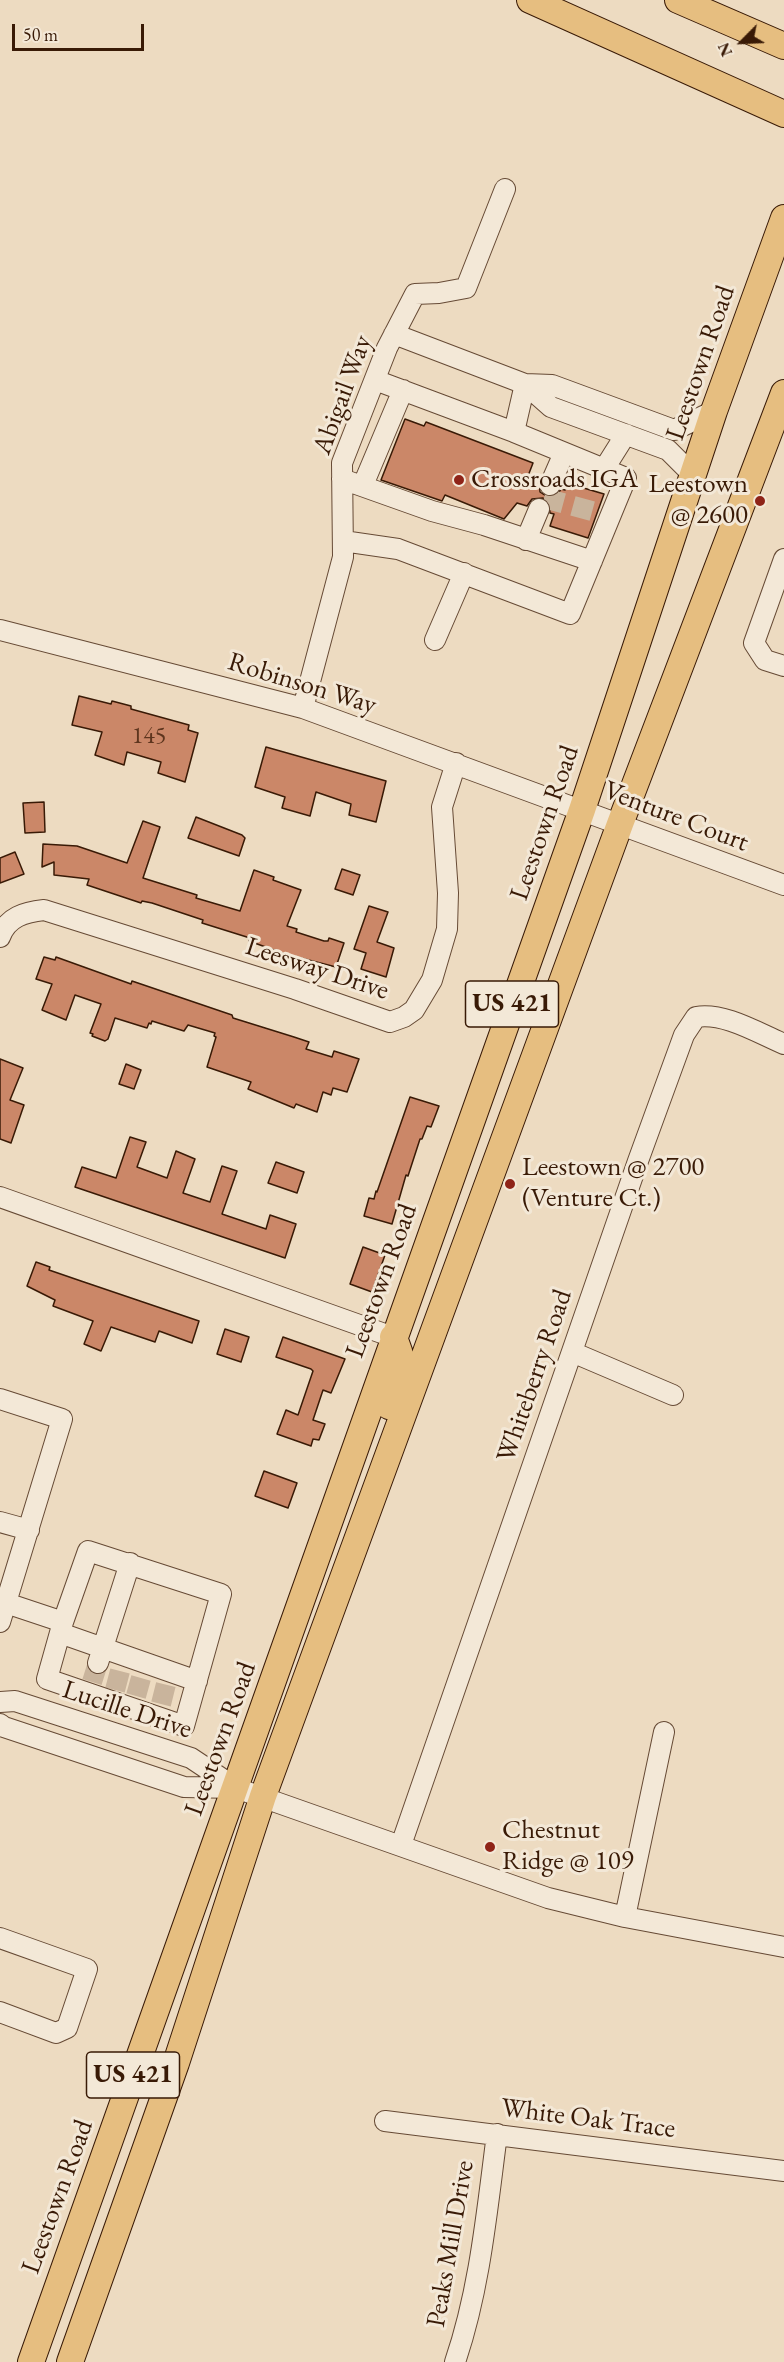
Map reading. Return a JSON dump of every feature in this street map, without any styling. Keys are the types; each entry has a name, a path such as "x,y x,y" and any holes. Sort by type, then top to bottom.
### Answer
{"main road":[{"path":"530,0 784,114"},
{"path":"678,0 784,46"},
{"name":"Leestown Road","path":"31,2362 582,810 714,411 784,218"},
{"name":"US 421","path":"70,2362 176,2063 263,1796 620,824 784,393"},
{"path":"360,1535 356,1516 371,1456 402,1366 399,1347 393,1337"}],"street":[{"name":"Abigail Way","path":"303,708 343,557 342,463 394,334 415,294 439,294 466,288 505,189"},
{"path":"394,334 525,384 552,385 674,430 714,411"},
{"path":"343,541 398,549 570,614 592,561 605,515 626,478 514,432 375,380"},
{"path":"514,432 525,384"},
{"path":"525,384 551,407 668,450 693,475"},
{"path":"363,485 403,390"},
{"path":"604,469 626,435"},
{"path":"550,485 564,453"},
{"path":"342,479 432,511 484,525 592,561"},
{"path":"526,540 539,509"},
{"path":"784,559 754,642 765,660 784,666"},
{"path":"435,640 464,573"},
{"name":"Robinson Way","path":"0,630 303,708 582,810"},
{"name":"Leesway Drive","path":"0,937 4,926 16,916 44,910 295,989 390,1022 404,1017 414,1010 432,980 447,929 448,893 442,807 456,763"},
{"name":"Venture Court","path":"582,810 784,885"},
{"name":"Whiteberry Road","path":"400,1845 684,1035 696,1017 708,1015 784,1044"},
{"path":"0,1197 393,1337"},
{"path":"572,1352 673,1395"},
{"path":"0,1399 62,1419 0,1622"},
{"path":"0,1522 29,1530"},
{"path":"6,1603 62,1627 100,1655 118,1679 184,1726 221,1594 88,1551 62,1627 47,1679 91,1688 118,1679"},
{"path":"100,1655 130,1563"},
{"path":"136,1740 145,1697 168,1678 197,1681"},
{"path":"118,1679 145,1697"},
{"name":"Lucille Drive","path":"0,1702 15,1701 191,1758 236,1788"},
{"name":"Lucille Drive","path":"0,1724 184,1787 236,1788"},
{"path":"625,1917 664,1732"},
{"path":"236,1788 548,1898 625,1917 784,1947"},
{"path":"0,1938 87,1969 67,2028 56,2033 0,2012"},
{"name":"White Oak Trace","path":"385,2121 784,2171"},
{"name":"Peaks Mill Drive","path":"455,2362 462,2343 481,2259 496,2134"}],"building":[{"name":"Crossroads IGA","path":"405,419 424,426 426,422 533,463 528,476 539,481 540,492 546,496 557,495 561,489 565,490 570,484 604,494 588,538 550,526 554,514 550,513 549,502 543,498 532,499 527,506 517,503 504,519 445,495 442,501 381,480"},
{"path":"79,696 111,704 112,701 131,706 131,709 189,725 188,730 198,733 185,782 158,773 161,762 127,752 124,765 95,755 102,732 72,725"},
{"path":"266,747 386,781 376,822 349,815 351,804 316,792 310,816 282,808 285,797 255,787"},
{"path":"44,802 45,832 25,833 23,803"},
{"path":"196,817 242,835 245,838 239,856 188,838"},
{"path":"143,821 160,827 143,878 197,895 196,898 240,911 254,870 274,877 273,880 301,890 287,926 297,929 296,932 324,941 328,941 329,938 344,943 336,967 285,954 249,941 250,938 202,923 203,920 87,885 89,879 54,875 54,862 42,867 43,844 77,846 127,863"},
{"path":"15,852 24,874 0,883 0,858"},
{"path":"342,869 360,875 353,895 335,889"},
{"path":"369,906 388,912 377,942 394,948 386,977 361,969 366,953 354,949"},
{"path":"44,957 55,960 56,957 131,984 132,981 232,1015 233,1018 309,1042 306,1049 332,1057 334,1051 359,1059 347,1092 333,1088 331,1095 323,1092 317,1112 296,1104 294,1108 248,1089 251,1082 207,1067 216,1037 215,1033 188,1025 184,1031 152,1021 147,1028 115,1018 108,1039 105,1041 92,1036 93,1034 90,1033 101,1004 75,995 66,1020 42,1010 52,984 36,979"},
{"path":"0,1059 23,1068 10,1100 24,1105 11,1143 0,1139"},
{"path":"126,1064 141,1070 134,1089 119,1084"},
{"path":"410,1097 439,1106 431,1127 427,1126 420,1139 408,1176 406,1175 392,1224 364,1216 369,1198 374,1199 377,1192"},
{"path":"130,1137 146,1142 137,1167 167,1178 176,1151 195,1159 183,1193 210,1202 222,1166 237,1171 222,1214 266,1229 270,1215 296,1224 285,1258 75,1187 82,1167 116,1178"},
{"path":"276,1162 304,1172 297,1193 268,1183"},
{"path":"363,1247 385,1255 372,1292 350,1284"},
{"path":"36,1262 50,1267 49,1270 199,1321 192,1343 159,1331 155,1342 111,1327 101,1351 84,1344 93,1321 53,1306 55,1300 27,1286"},
{"path":"225,1329 249,1337 241,1362 217,1354"},
{"path":"283,1337 345,1359 331,1393 323,1390 313,1420 325,1424 319,1440 313,1439 311,1446 277,1434 286,1410 298,1415 313,1371 276,1357"},
{"path":"264,1471 297,1483 288,1508 255,1496"}],"tunnel":[{"path":"544,498 599,513"},
{"path":"92,1682 98,1663"},
{"path":"115,1690 120,1671"},
{"path":"136,1696 141,1678"},
{"path":"161,1704 166,1684"}],"place":[{"name":"Crossroads IGA","path":"459,480"},
{"name":"Leestown @ 2600","path":"760,501"},
{"name":"Leestown @ 2700 (Venture Ct.)","path":"510,1184"},
{"name":"Chestnut Ridge @ 109","path":"490,1847"}]}
